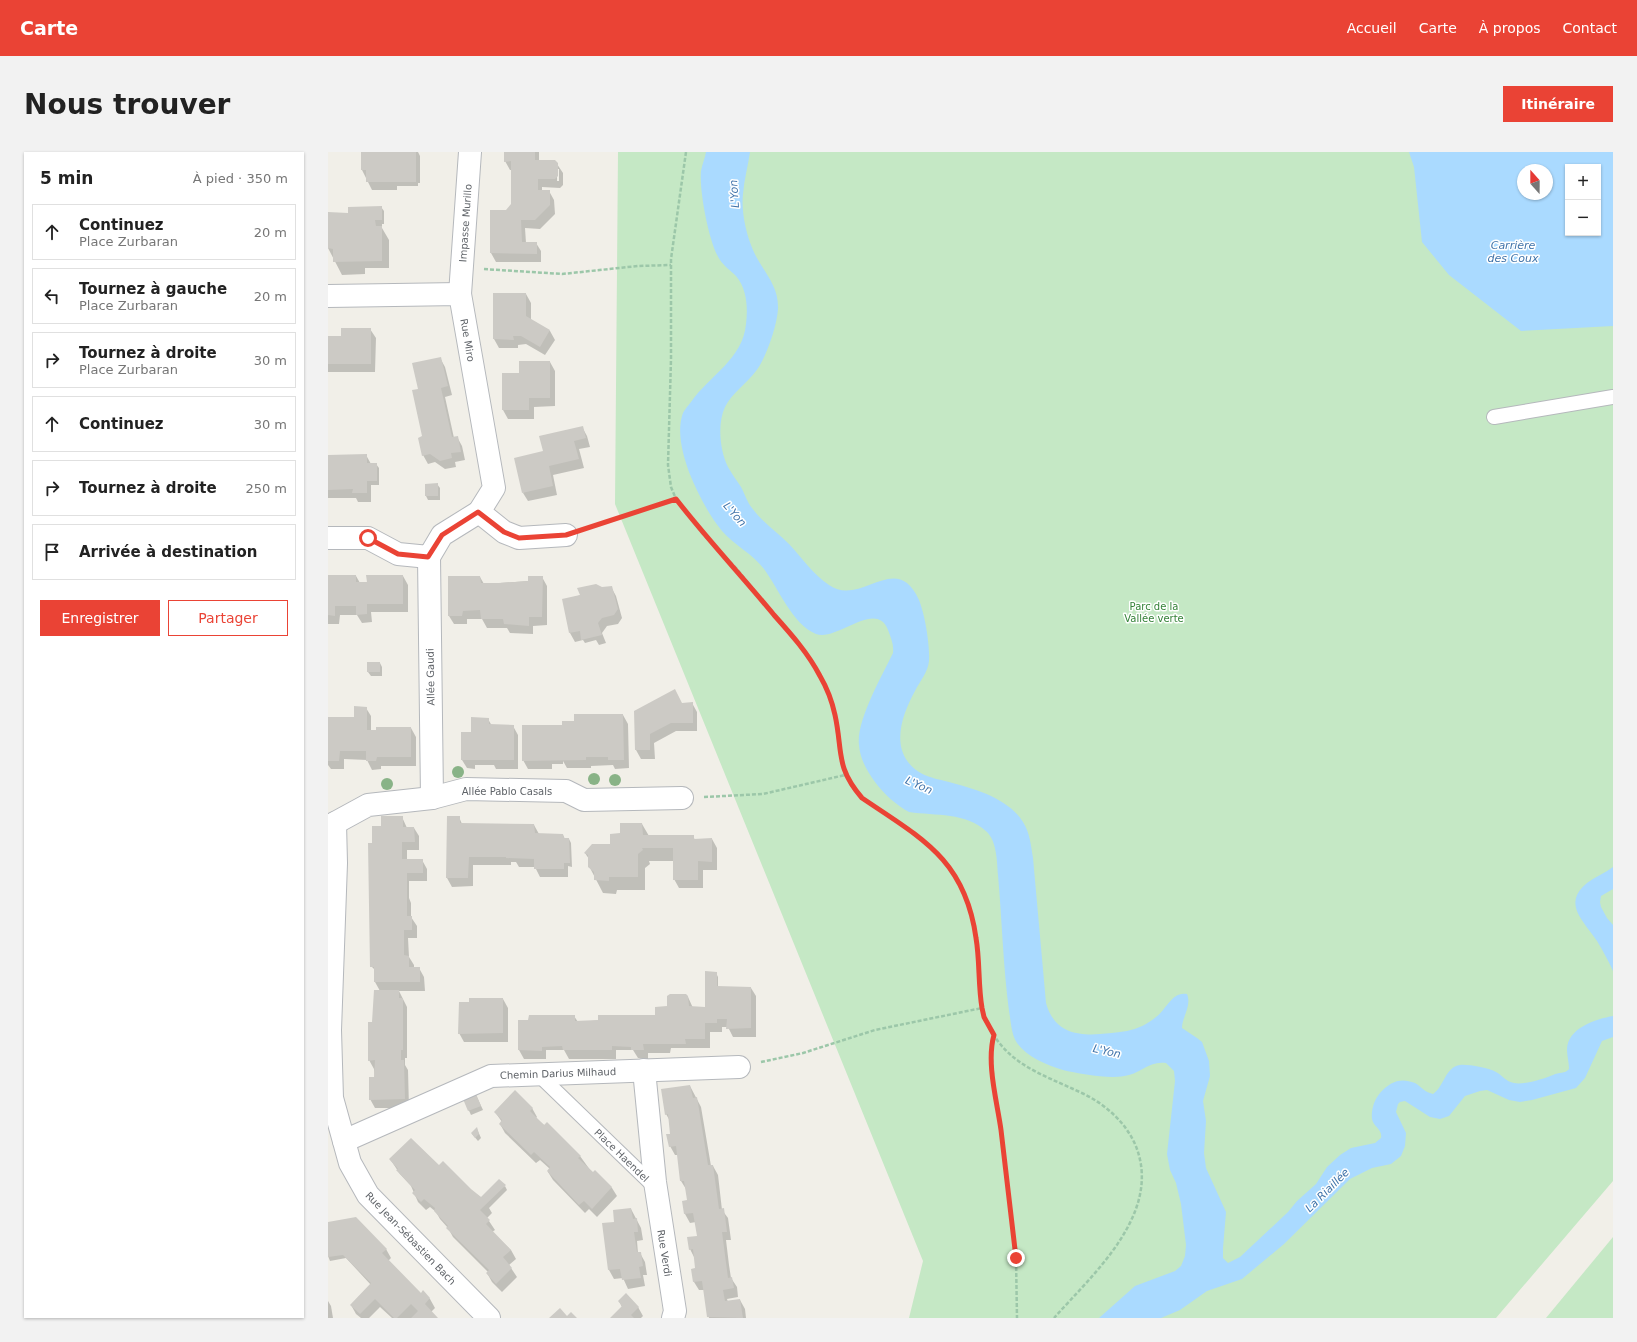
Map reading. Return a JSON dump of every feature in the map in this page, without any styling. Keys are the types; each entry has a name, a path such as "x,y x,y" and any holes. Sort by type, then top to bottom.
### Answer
{"street":[{"name":"Impasse Murillo","path":"460,294 470,152"},
{"path":"328,296 460,294"},
{"name":"Rue Miro","path":"460,294 494,488 478,512"},
{"path":"328,538 368,538 398,554 428,557 442,535 478,512 504,532 519,538 566,535"},
{"name":"Allée Gaudi","path":"428,557 432,798"},
{"name":"Allée Pablo Casals","path":"332,822 368,805 432,798 466,789 566,791 584,800 682,798"},
{"name":"Rue Jean-Sébastien Bach","path":"332,822 336,863 330,1030 332,1098 350,1162 368,1195 489,1318"},
{"name":"Chemin Darius Milhaud","path":"344,1141 491,1076 739,1066"},
{"name":"Place Haendel","path":"644,1070 655,1187"},
{"name":"Rue Verdi","path":"655,1187 675,1311 673,1318"}],"lane":[{"path":"1494,417 1613,397"},
{"name":"Place Haendel","path":"538,1074 655,1187"}],"path":[{"path":"686,152 671,265 671,359 668,465 671,487 676,499 702,532 736,568 812,661 830,695 835,716 841,761 853,788 862,798 931,847 954,873 966,900 973,923 977,944 982,1008 984,1017 994,1035 1002,1046 1022,1064 1085,1094 1108,1110 1118,1119 1132,1139 1138,1152 1142,1178 1140,1196 1135,1212 1126,1230 1096,1272 1054,1318"},
{"path":"462,268 562,274 638,266 671,265"},
{"path":"566,535 676,499"},
{"path":"682,798 763,794 846,775"},
{"path":"739,1066 803,1053 875,1030 982,1008"},
{"path":"994,1035 991,1045 994,1088 1016,1258 1017,1318"}],"green space":[{"name":"Parc de la Vallée verte","path":"618,152 1613,152 1613,1181 1496,1318 909,1318 923,1261 615,504"},
{"path":"1613,1237 1613,1318 1546,1318"}],"water":[{"path":"706,152 750,152 743,194 745,222 748,237 753,250 773,285 778,300 776,324 764,358 756,371 735,393 725,407 721,421 720,437 725,461 756,513 789,544 818,576 829,585 841,590 853,590 889,579 900,579 910,586 919,600 927,630 929,661 925,673 907,708 901,726 900,736 903,754 912,767 922,773 932,778 980,791 1009,807 1023,822 1031,844 1046,1003 1051,1016 1059,1025 1079,1034 1102,1034 1127,1031 1142,1026 1153,1020 1177,995 1187,994 1188,1007 1182,1028 1202,1042 1209,1061 1210,1076 1203,1101 1206,1121 1204,1153 1206,1168 1226,1212 1223,1258 1228,1263 1240,1257 1316,1184 1327,1167 1340,1155 1351,1148 1375,1143 1381,1138 1381,1133 1372,1119 1373,1109 1378,1096 1392,1083 1405,1080 1410,1081 1425,1091 1433,1094 1440,1087 1451,1069 1460,1065 1478,1067 1493,1071 1514,1083 1528,1082 1566,1072 1569,1069 1567,1050 1568,1042 1577,1030 1591,1022 1613,1016 1613,1037 1602,1041 1585,1078 1576,1088 1520,1102 1509,1100 1487,1090 1480,1091 1465,1096 1449,1116 1440,1119 1430,1117 1405,1101 1400,1102 1396,1112 1406,1133 1405,1146 1401,1156 1391,1164 1372,1168 1350,1179 1284,1244 1242,1279 1207,1291 1180,1310 1161,1318 1099,1318 1135,1286 1175,1271 1181,1266 1185,1256 1186,1245 1181,1204 1176,1183 1170,1170 1167,1154 1175,1081 1174,1071 1166,1063 1155,1063 1129,1075 1114,1077 1096,1076 1057,1068 1038,1060 1021,1048 1012,1032 1009,1011 997,858 993,841 987,832 970,821 950,816 909,812 899,806 890,799 872,778 862,760 859,735 862,724 871,699 893,653 893,644 888,630 882,622 875,619 855,623 825,635 816,634 807,629 793,614 760,564 722,531 699,495 689,472 680,437 683,412 698,393 732,357 739,347 744,336 747,312 745,293 740,281 720,260 712,242 703,203 701,180 701,171"},
{"name":"Carrière des Coux","path":"1409,152 1613,152 1613,326 1521,331 1449,275 1422,242 1414,167"},
{"path":"1613,867 1613,889 1601,896 1600,902 1607,918 1613,925 1613,971 1597,941 1578,913 1576,898 1579,891 1587,883"}],"building":[{"path":"361,152 416,152 416,182 366,182 366,170 361,170"},
{"path":"504,152 535,152 535,160 555,160 558,163 558,176 555,179 538,179 538,190 550,190 550,205 535,220 521,220 522,242 537,242 537,254 490,253 490,210 506,210 511,204 511,161 504,162"},
{"path":"382,206 382,220 375,220 376,226 382,226 382,261 333,262 333,249 328,248 328,212 348,213 348,207"},
{"path":"493,293 526,293 526,316 550,330 540,347 521,336 513,336 514,340 493,339"},
{"path":"341,328 371,328 371,364 328,364 328,336 341,336"},
{"path":"441,357 448,386 441,388 452,437 458,436 461,452 451,453 452,458 440,461 430,454 422,456 418,438 422,436 412,390 418,389 412,363"},
{"path":"519,361 550,361 550,398 529,398 529,410 502,410 502,373 519,373"},
{"path":"583,426 586,438 574,441 579,459 549,466 553,486 522,493 514,458 543,451 539,436"},
{"path":"367,454 367,463 377,463 377,481 367,481 367,493 352,493 353,489 328,490 328,455"},
{"path":"438,483 438,496 425,496 425,484"},
{"path":"328,575 356,575 356,582 367,582 366,575 403,575 403,604 367,604 367,614 356,615 356,606 335,606 335,616 328,615"},
{"path":"448,576 480,576 481,583 500,583 528,581 528,576 543,576 542,617 529,617 529,626 504,624 503,619 481,619 480,610 463,611 462,616 448,616"},
{"path":"596,584 602,587 612,586 618,609 614,615 602,618 598,623 602,635 581,640 580,631 569,633 562,599 580,595 577,588"},
{"path":"367,662 380,662 380,672 367,672"},
{"path":"675,689 682,703 693,702 693,723 671,723 650,734 650,750 635,750 634,711"},
{"path":"354,706 367,707 367,730 376,730 376,727 411,727 411,757 377,757 376,761 366,761 366,751 340,751 339,761 328,761 328,717 354,717"},
{"path":"574,714 623,714 624,760 608,760 608,757 586,757 586,760 522,761 522,725 562,725 562,721 574,721"},
{"path":"471,717 489,718 489,724 514,725 514,760 461,760 461,732 471,732"},
{"path":"381,816 403,816 403,827 414,827 415,842 402,842 402,859 423,859 423,873 407,873 407,916 412,916 412,930 404,930 404,955 409,956 409,967 420,967 420,982 374,982 374,967 370,967 368,843 372,843 372,826 381,826"},
{"path":"447,816 460,816 460,823 534,824 535,833 563,834 564,838 569,838 570,863 564,863 564,869 534,869 534,859 469,857 468,878 446,878"},
{"path":"620,823 642,823 643,835 694,835 694,839 712,838 712,862 698,861 698,880 673,880 673,848 642,848 643,850 638,854 638,877 609,877 609,881 594,880 594,872 588,867 588,855 584,853 592,844 610,844 610,834 620,833"},
{"path":"705,971 717,972 717,986 751,987 751,1028 726,1029 727,1019 717,1019 717,1023 705,1023 705,1039 685,1039 686,1044 643,1044 644,1050 631,1050 631,1047 612,1046 612,1050 563,1050 562,1046 542,1047 542,1051 518,1050 518,1020 528,1020 529,1015 575,1015 575,1021 598,1020 598,1015 655,1015 655,1007 667,1006 667,996 670,994 686,994 688,996 689,1006 705,1007"},
{"path":"374,990 399,990 399,998 403,998 403,1050 401,1050 401,1060 404,1060 405,1099 369,1100 369,1077 374,1077 375,1060 368,1061 368,1022 372,1022"},
{"path":"469,998 503,998 503,1033 458,1034 459,1002 469,1002"},
{"path":"690,1085 693,1098 697,1097 708,1165 713,1165 719,1209 724,1208 727,1232 722,1232 728,1278 732,1277 734,1288 723,1290 725,1301 740,1299 743,1318 707,1317 702,1281 693,1282 691,1269 695,1268 693,1249 689,1250 687,1237 697,1236 693,1213 684,1214 682,1201 687,1200 684,1181 680,1181 676,1146 669,1147 666,1134 670,1134 668,1114 665,1115 661,1089"},
{"path":"515,1090 533,1108 530,1111 544,1125 547,1122 581,1156 578,1158 593,1172 595,1170 612,1187 592,1209 584,1201 579,1205 547,1171 550,1167 534,1152 531,1155 499,1124 502,1120 494,1112"},
{"path":"476,1094 481,1106 468,1111 463,1099"},
{"path":"477,1127 479,1134 475,1138 471,1133"},
{"path":"411,1138 439,1165 443,1161 481,1197 499,1179 506,1185 480,1210 490,1220 486,1224 511,1250 503,1257 512,1268 496,1284 486,1273 489,1270 446,1228 448,1226 434,1211 435,1208 424,1199 421,1202 412,1193 415,1190 396,1170 398,1169 389,1159"},
{"path":"631,1208 633,1219 637,1218 638,1232 634,1232 637,1252 641,1252 643,1266 639,1267 641,1278 622,1280 620,1269 608,1270 602,1223 614,1222 613,1210"},
{"path":"356,1217 387,1249 382,1253 421,1293 423,1290 430,1298 425,1304 438,1318 411,1318 418,1311 411,1304 397,1318 394,1318 375,1299 360,1314 350,1305 371,1283 343,1255 328,1257 328,1222"},
{"path":"626,1293 639,1307 631,1315 634,1318 610,1318 622,1306 618,1301"},
{"path":"560,1308 567,1316 571,1312 577,1318 549,1318"}],"route":[{"path":"368,538 398,554 428,557 442,535 478,512 504,532 519,538 566,535 676,499 702,532 736,568 812,661 830,695 835,716 841,761 853,788 862,798 903,826 941,856 954,873 961,888 968,906 976,938 980,992 984,1017 994,1035 991,1045 994,1088 1016,1258"}],"water label":[{"name":"L'Yon","path":"734,194"},
{"name":"L'Yon","path":"735,514"},
{"name":"L'Yon","path":"919,785"},
{"name":"L'Yon","path":"1107,1051"},
{"name":"La Riaillée","path":"1327,1190"}]}
